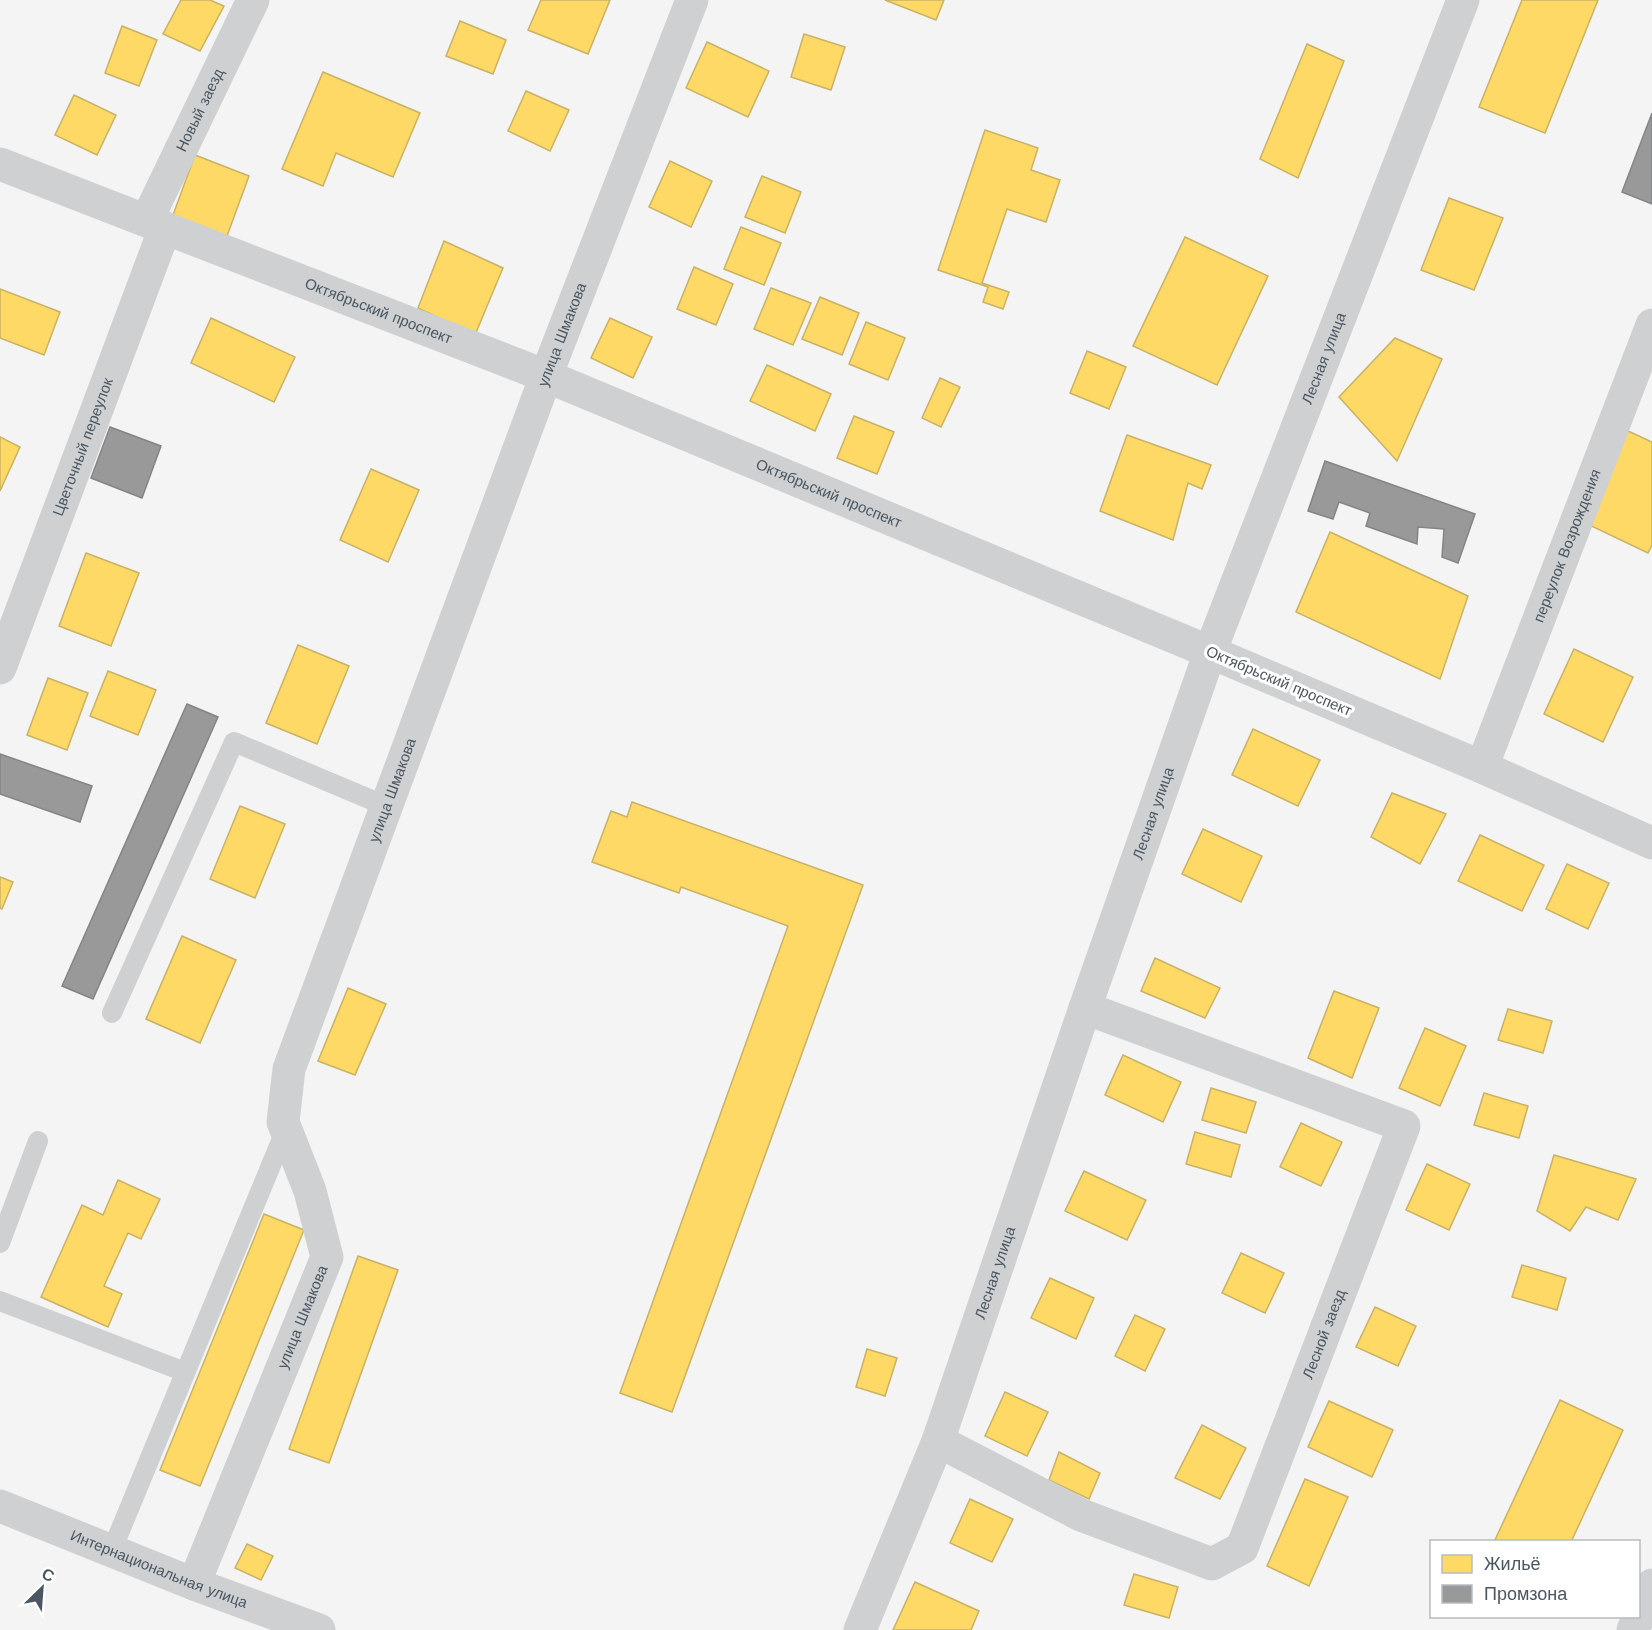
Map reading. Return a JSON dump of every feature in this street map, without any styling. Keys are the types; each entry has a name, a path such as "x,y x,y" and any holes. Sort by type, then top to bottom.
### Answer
{"street":[{"name":"Новый заезд","path":"156,224 253,0"},
{"name":"улица Шмакова","path":"194,1584 327,1257 310,1191 283,1122 289,1069 546,376 692,0"},
{"name":"Лесная улица","path":"860,1630 938,1441 1085,1008 1210,652 1463,0"},
{"name":"Октябрьский проспект","path":"0,164 546,376 1482,766 1652,843"},
{"name":"Цветочный переулок","path":"0,668 156,224"},
{"name":"переулок Возрождения","path":"1482,766 1652,325"},
{"name":"Лесной заезд","path":"938,1441 1082,1515 1212,1564 1242,1548 1404,1126 1085,1008"},
{"name":"Интернациональная улица","path":"0,1506 194,1584 318,1630"},
{"path":"1640,1613 1652,1585"}],"lane":[{"path":"112,1013 234,742 386,806"},
{"path":"112,1550 286,1129"},
{"path":"0,1243 38,1141"},
{"path":"0,1301 185,1372"}],"building: Жильё":[{"path":"181,0 210,0 224,6 200,51 163,34"},
{"path":"541,0 610,0 588,54 528,30"},
{"path":"885,0 944,0 936,20"},
{"path":"1522,0 1598,0 1545,133 1479,107"},
{"path":"460,21 506,40 493,74 446,56"},
{"path":"122,26 157,40 139,86 105,73"},
{"path":"804,34 845,47 831,90 791,77"},
{"path":"707,42 769,71 748,117 686,88"},
{"path":"1307,44 1344,61 1298,178 1260,159"},
{"path":"323,72 420,113 393,177 336,153 323,186 282,169"},
{"path":"526,91 569,110 550,151 508,131"},
{"path":"74,95 116,115 97,155 55,135"},
{"path":"985,130 1038,148 1031,170 1060,180 1046,222 1007,209 982,283 1009,292 1003,309 983,302 988,287 938,270"},
{"path":"195,155 249,176 227,236 173,215"},
{"path":"670,161 712,181 691,227 649,207"},
{"path":"762,176 801,192 785,233 745,217"},
{"path":"1449,198 1503,218 1474,290 1421,270"},
{"path":"741,227 781,243 764,285 724,269"},
{"path":"1185,237 1268,276 1217,385 1133,346"},
{"path":"444,241 503,268 475,335 418,308"},
{"path":"694,267 733,284 716,325 677,309"},
{"path":"771,288 811,303 793,345 754,329"},
{"path":"0,289 60,312 44,355 0,338"},
{"path":"820,297 859,313 842,355 802,339"},
{"path":"211,318 295,357 274,402 191,363"},
{"path":"610,318 652,337 633,378 591,358"},
{"path":"866,322 905,338 888,380 849,364"},
{"path":"1395,338 1442,359 1397,461 1339,397"},
{"path":"1087,351 1126,367 1109,409 1070,393"},
{"path":"767,365 831,394 815,431 750,401"},
{"path":"940,378 960,387 941,427 922,418"},
{"path":"854,416 894,432 877,474 837,458"},
{"path":"1628,431 1652,442 1652,545 1648,553 1585,523"},
{"path":"1127,435 1211,465 1202,489 1188,483 1173,540 1100,511"},
{"path":"0,437 20,447 0,491"},
{"path":"371,469 419,490 388,562 340,540"},
{"path":"1330,532 1468,596 1440,679 1296,612"},
{"path":"86,553 139,573 111,646 59,626"},
{"path":"298,645 349,666 317,744 266,723"},
{"path":"1574,649 1633,677 1603,742 1544,714"},
{"path":"108,671 156,690 138,735 90,716"},
{"path":"48,678 88,693 67,750 27,735"},
{"path":"1253,729 1320,760 1298,806 1232,775"},
{"path":"1392,793 1446,814 1420,864 1371,837"},
{"path":"632,802 863,885 672,1412 620,1393 788,926 681,887 679,893 592,862 611,811 627,817"},
{"path":"240,806 285,824 255,898 210,879"},
{"path":"1203,829 1262,856 1241,902 1182,874"},
{"path":"1480,835 1544,865 1522,911 1458,881"},
{"path":"1567,864 1609,883 1588,929 1546,909"},
{"path":"0,877 13,882 2,909 0,908"},
{"path":"182,936 236,960 200,1043 146,1019"},
{"path":"1155,958 1220,988 1205,1018 1141,991"},
{"path":"348,988 386,1004 355,1075 318,1061"},
{"path":"1334,991 1379,1008 1352,1078 1308,1058"},
{"path":"1508,1009 1552,1021 1543,1053 1498,1040"},
{"path":"1425,1028 1466,1046 1440,1106 1399,1088"},
{"path":"1123,1055 1181,1082 1163,1122 1105,1095"},
{"path":"1211,1088 1256,1102 1246,1133 1202,1120"},
{"path":"1484,1093 1528,1106 1519,1138 1474,1125"},
{"path":"1301,1123 1342,1142 1321,1186 1280,1167"},
{"path":"1195,1132 1240,1145 1231,1177 1186,1164"},
{"path":"1554,1155 1636,1179 1618,1220 1586,1207 1570,1231 1537,1211"},
{"path":"1427,1164 1470,1184 1449,1230 1406,1210"},
{"path":"1084,1171 1146,1200 1127,1240 1065,1211"},
{"path":"118,1180 160,1199 141,1239 128,1233 104,1286 122,1294 108,1327 41,1297 82,1205 103,1215"},
{"path":"264,1214 304,1230 200,1486 160,1470"},
{"path":"1241,1253 1284,1273 1265,1313 1222,1293"},
{"path":"358,1256 398,1270 329,1463 289,1449"},
{"path":"1522,1265 1566,1278 1557,1310 1512,1297"},
{"path":"1050,1278 1094,1298 1076,1339 1031,1318"},
{"path":"1375,1307 1416,1326 1398,1366 1356,1347"},
{"path":"1135,1315 1165,1329 1145,1371 1115,1356"},
{"path":"867,1349 897,1358 885,1396 856,1387"},
{"path":"1005,1392 1048,1412 1027,1456 985,1436"},
{"path":"1560,1400 1623,1430 1572,1540 1495,1540"},
{"path":"1329,1401 1393,1430 1372,1477 1308,1447"},
{"path":"1202,1425 1246,1448 1220,1499 1175,1478"},
{"path":"1059,1452 1100,1473 1089,1499 1049,1480"},
{"path":"1305,1479 1348,1497 1309,1586 1267,1566"},
{"path":"970,1499 1013,1519 992,1562 950,1543"},
{"path":"247,1544 273,1556 261,1580 235,1568"},
{"path":"1134,1574 1178,1587 1169,1618 1124,1605"},
{"path":"915,1582 979,1611 971,1630 893,1630"}],"building: Промзона":[{"path":"1652,113 1652,204 1622,192"},
{"path":"110,427 161,446 142,498 91,478"},
{"path":"1325,461 1475,514 1458,563 1442,557 1444,529 1418,527 1417,544 1366,526 1370,513 1339,502 1333,519 1308,511"},
{"path":"187,704 218,717 93,999 62,986"},
{"path":"0,754 92,786 80,822 0,794"}]}
